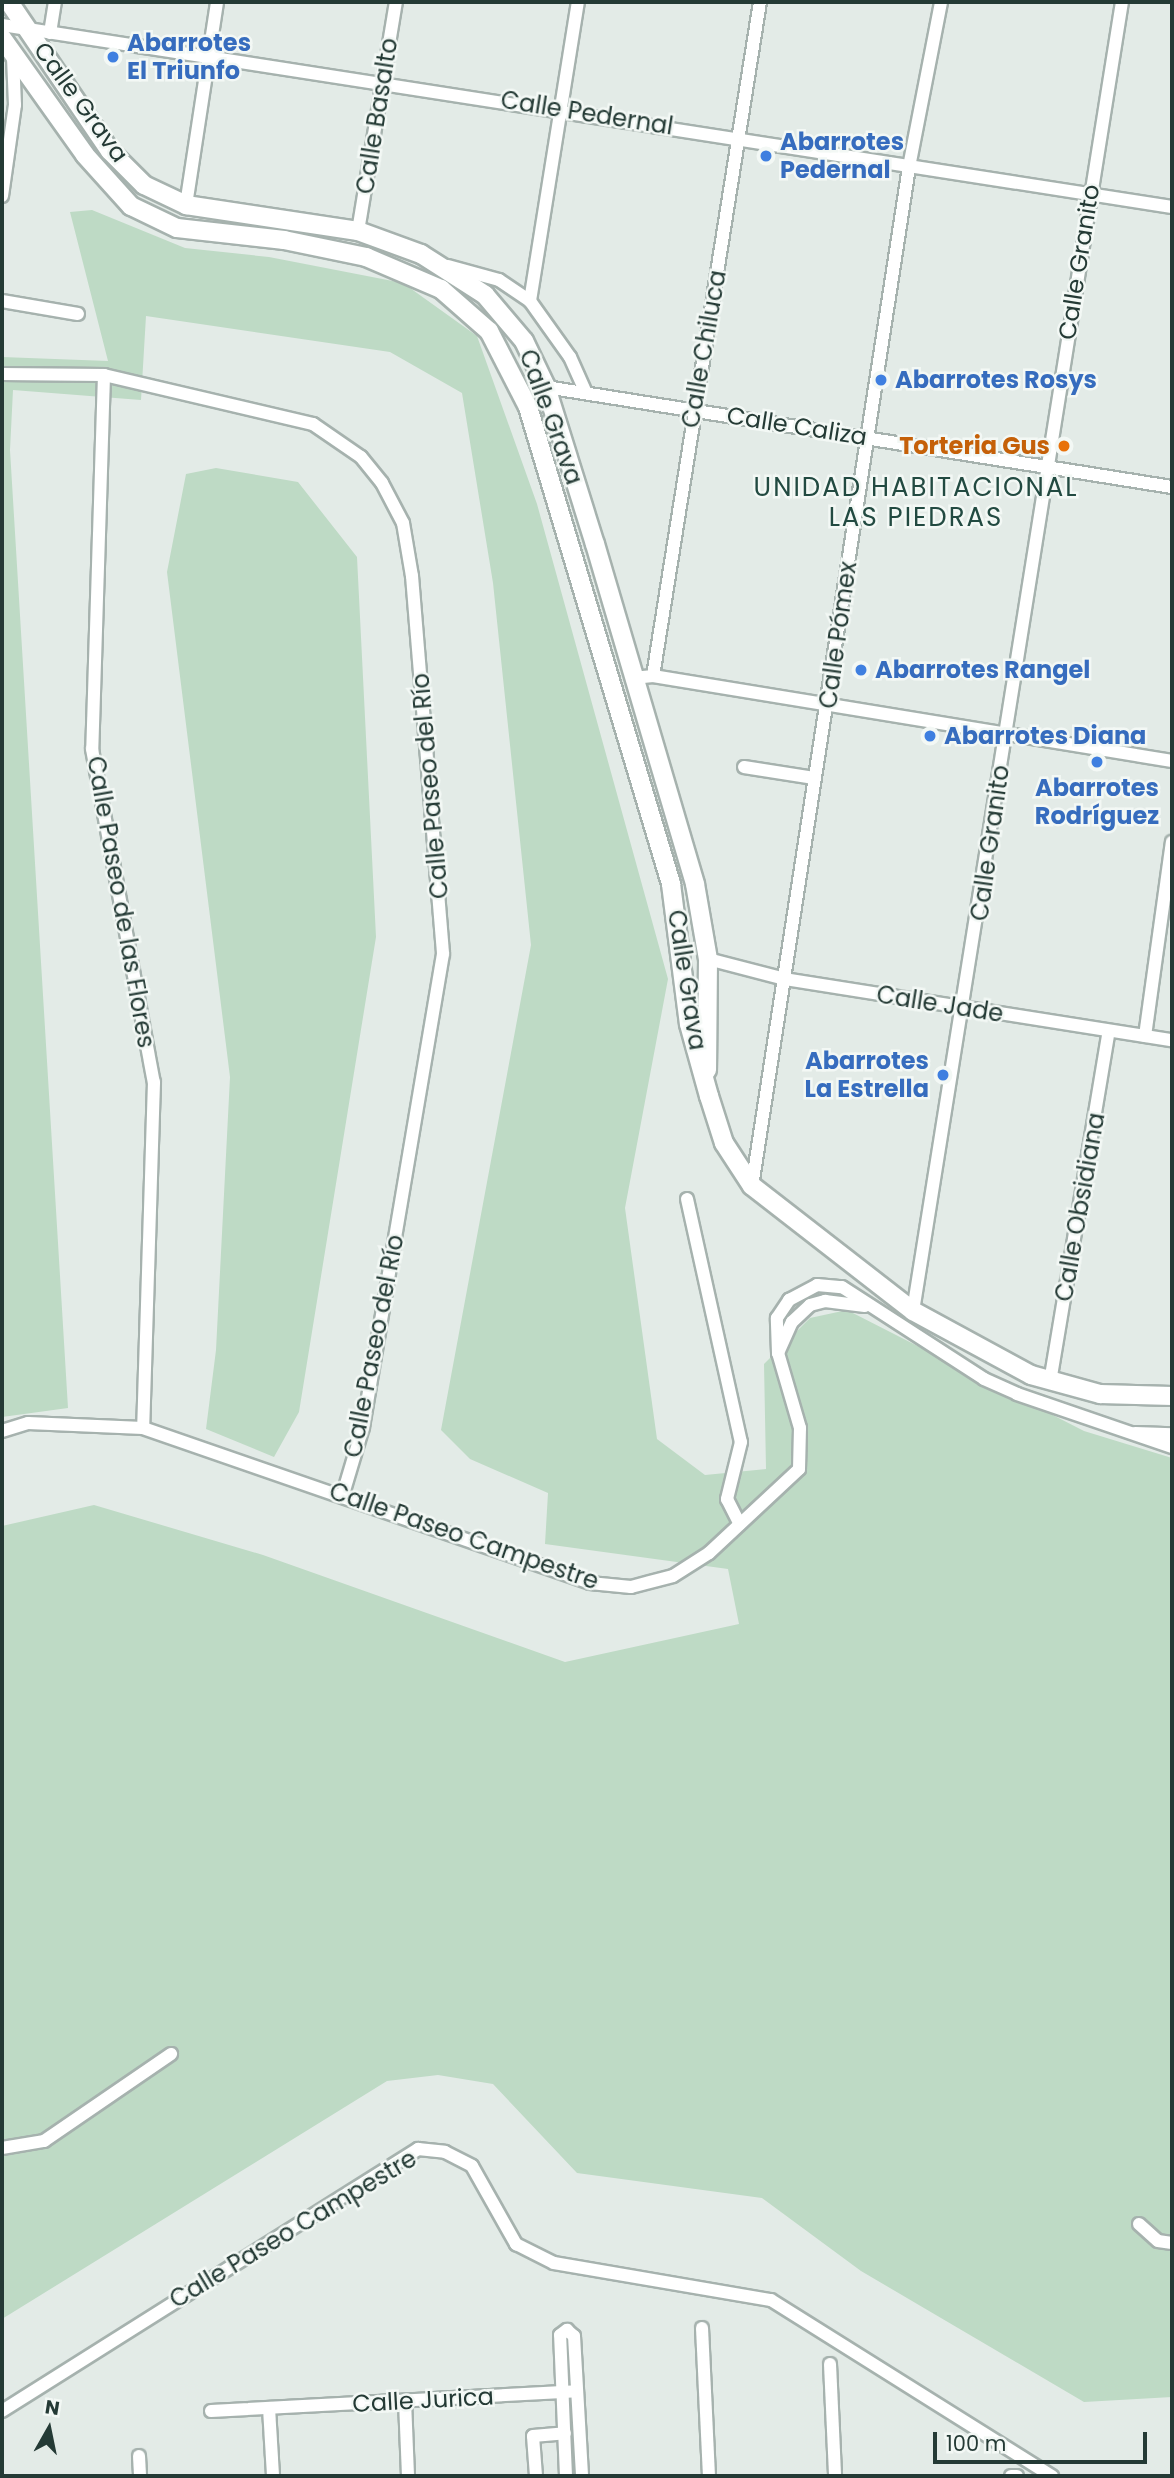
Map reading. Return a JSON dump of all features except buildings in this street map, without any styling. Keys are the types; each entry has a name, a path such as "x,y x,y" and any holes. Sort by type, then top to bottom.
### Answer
{"main road":[{"name":"Calle Grava","path":"9,2 110,151 144,185 186,205 358,231 448,266 509,320 546,387 695,884 708,959 706,1084"},
{"name":"Calle Grava","path":"2,38 85,155 131,206 177,228 284,240 366,257 441,289 489,331 528,407 671,884 689,1024 706,1084 724,1143 752,1186 913,1311 1050,1382 1100,1394 1172,1396"}],"street":[{"path":"50,33 55,2"},
{"path":"186,205 217,2"},
{"name":"Calle Basalto","path":"358,231 396,2"},
{"path":"530,301 578,2"},
{"name":"Calle Chiluca","path":"653,676 693,410 760,2"},
{"name":"Calle Pómex","path":"752,1186 814,778 829,705 866,437 909,167 941,2"},
{"name":"Calle Granito","path":"913,1311 965,1007 1047,466 1122,2"},
{"name":"Calle Pedernal","path":"2,25 561,109 909,167 1172,207"},
{"path":"2,195 15,105 13,57"},
{"path":"448,266 499,280 530,301 570,357 585,390"},
{"path":"2,301 78,314"},
{"name":"Calle Paseo del Río","path":"2,374 104,376 313,424 361,457 382,483 403,523 412,576 443,954 363,1427 343,1494"},
{"name":"Calle Paseo de las Flores","path":"104,376 92,749 154,1082 143,1429"},
{"name":"Calle Caliza","path":"546,387 585,390 693,410 1172,487"},
{"path":"633,678 653,676 1172,761"},
{"path":"744,767 814,778"},
{"path":"1144,1036 1172,842"},
{"name":"Calle Jade","path":"708,959 785,979 1172,1040"},
{"name":"Calle Obsidiana","path":"1050,1382 1110,1031"},
{"path":"687,1199 741,1442 727,1499 740,1524"},
{"name":"Calle Paseo Campestre","path":"2,1431 28,1423 143,1429 343,1494 590,1583 631,1587 674,1576 740,1524 799,1469 800,1428 778,1353 777,1318 789,1300 817,1285 842,1287 984,1379 1172,1447"},
{"name":"Calle Paseo Campestre","path":"1131,1433 1172,1434"},
{"path":"2,2148 44,2141 171,2054"},
{"name":"Calle Paseo Campestre","path":"2,2411 418,2149 445,2152 472,2166 516,2244 554,2263 771,2300 1052,2476"},
{"path":"1139,2224 1158,2241 1172,2243"},
{"path":"702,2328 709,2476"},
{"path":"566,2476 560,2335 567,2330 573,2336 582,2476"},
{"path":"830,2364 835,2476"},
{"name":"Calle Jurica","path":"211,2411 576,2391"},
{"path":"405,2401 408,2476"},
{"path":"269,2408 273,2476"},
{"path":"536,2476 533,2436 565,2433"},
{"path":"139,2456 140,2476"},
{"path":"1012,2476 1017,2476"}],"green space":[{"path":"92,210 185,248 269,257 403,283 477,336 537,504 668,979 625,1208 657,1439 705,1475 766,1469 764,1364 810,1318 847,1310 1084,1431 1172,1458 1172,2397 1084,2402 861,2271 762,2198 577,2173 493,2084 438,2075 387,2081 2,2319 2,1526 94,1505 263,1555 565,1662 739,1624 728,1569 545,1544 548,1493 470,1459 441,1430 531,945 493,583 462,393 390,352 146,316 141,400 13,390 10,450 68,1408 2,1417 2,357 108,361 70,212"},
{"path":"216,468 298,482 357,557 376,937 299,1412 274,1457 206,1429 216,1350 230,1077 167,572 186,474"}],"place":[{"name":"Abarrotes El Triunfo","path":"113,57"},
{"name":"Abarrotes Pedernal","path":"766,156"},
{"name":"Abarrotes Rosys","path":"881,380"},
{"name":"Torteria Gus","path":"1064,446"},
{"name":"Abarrotes Rangel","path":"861,670"},
{"name":"Abarrotes Diana","path":"930,736"},
{"name":"Abarrotes Rodríguez","path":"1097,762"},
{"name":"Abarrotes La Estrella","path":"943,1075"}],"district":[{"name":"UNIDAD HABITACIONAL LAS PIEDRAS","path":"916,503"}]}
